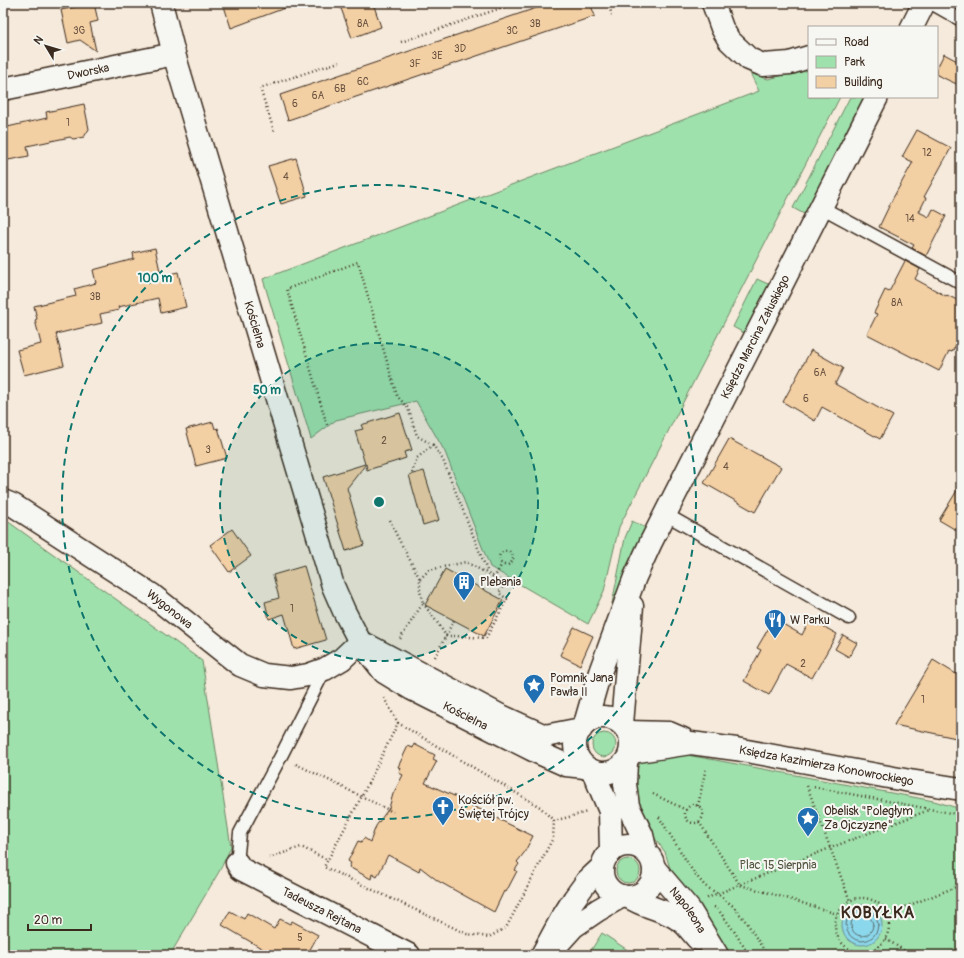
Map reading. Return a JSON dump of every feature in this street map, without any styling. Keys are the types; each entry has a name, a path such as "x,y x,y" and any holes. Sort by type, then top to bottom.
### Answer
{"street":[{"name":"Kościelna","path":"161,3 174,54 333,586 360,642 384,672 412,689 537,752 566,765 589,769"},
{"path":"713,3 722,28 729,40 749,59 763,65 790,63 808,57"},
{"path":"912,26 924,3"},
{"name":"Dworska","path":"3,89 174,54"},
{"name":"Księdza Marcina Załuskiego","path":"583,726 600,672 634,577 876,98"},
{"name":"Wygonowa","path":"3,501 13,505 152,594 240,665 264,675 291,678 308,675 333,664"},
{"name":"Księdza Marcina Załuskiego","path":"634,577 625,784 628,806 642,835 650,860"},
{"name":"Kościelna","path":"360,642 497,714 544,736 583,726"},
{"path":"333,664 360,642"},
{"path":"589,769 605,773 617,770 627,743 611,718 597,718 583,726 577,738 576,748 579,758 589,769 610,811 607,860 603,878 608,887 614,893 625,897"},
{"name":"Księdza Kazimierza Konowrockiego","path":"627,743 669,733 691,743 736,749 961,789"},
{"path":"542,955 562,918 587,880 607,860 626,845 637,846 650,860 652,880 648,887 639,894 625,897 598,910 573,927 547,955"},
{"name":"Napoleona","path":"650,860 689,908 717,955"},
{"name":"Tadeusza Rejtana","path":"237,864 241,869 409,955"},
{"name":"Napoleona","path":"625,897 658,909 679,919 713,955"}],"lane":[{"path":"931,3 961,20"},
{"path":"821,207 961,283"},
{"path":"665,514 849,618"},
{"path":"237,864 240,833 281,756 333,664"}],"path":[{"path":"401,42 516,3"},
{"path":"608,3 612,15"},
{"path":"274,131 260,88 339,62"},
{"path":"327,425 287,289 358,262 397,396 408,408 417,436 434,445 443,460 488,574"},
{"path":"412,473 417,458 434,445"},
{"path":"390,520 420,579 420,591 424,604 446,636"},
{"path":"506,551 511,553 513,557 511,564 506,566 502,564 499,558 501,554 506,551"},
{"path":"420,579 429,570 466,562 505,583 499,593 507,599 486,638 446,636"},
{"path":"494,578 502,564"},
{"path":"398,643 424,604"},
{"path":"433,662 454,620"},
{"path":"384,698 398,723 540,808 554,821"},
{"path":"398,723 362,796 324,867 467,934 489,937 506,928 553,838 554,821"},
{"path":"698,806 706,766"},
{"path":"307,770 394,812"},
{"path":"807,786 850,901"},
{"path":"653,794 686,810"},
{"path":"692,805 698,806 702,810 702,818 698,822 687,820 685,814 686,810 692,805"},
{"path":"718,894 830,848 936,807"},
{"path":"554,821 593,810"},
{"path":"929,810 961,815"},
{"path":"658,815 694,873 705,886 733,906 747,923 767,955"},
{"path":"698,822 740,885 837,914"},
{"path":"268,859 301,847 328,860"},
{"path":"887,914 961,885"},
{"path":"859,898 868,898 876,901 882,906 887,914 890,922 886,939 874,950 866,954 856,952 847,948 840,942 836,933 835,924 837,914 842,906 850,901 859,898"},
{"path":"711,906 717,908 749,955"},
{"path":"886,939 912,955"}],"green space":[{"path":"808,69 808,98 839,98 619,527 604,591 588,624 490,567 445,452 416,401 336,420 311,439 263,279 759,91 750,73 768,79"},
{"path":"849,98 865,98 806,215 793,208"},
{"path":"757,279 770,285 746,334 733,327"},
{"path":"3,518 202,661 231,847 220,870 170,955 3,955"},
{"path":"632,521 646,528 634,553 608,624 625,538"},
{"path":"604,733 613,736 616,745 613,754 604,757 595,754 592,745 595,736"},
{"name":"Plac 15 Sierpnia","path":"670,752 934,801 961,809 961,955 730,955 704,917 672,875 665,852 641,821 637,811 636,770 645,756"},
{"path":"628,859 637,862 640,871 637,880 628,883 619,880 616,871 619,862"},
{"path":"602,933 635,955 588,955"}],"water":[{"path":"862,905 870,907 876,911 880,917 882,925 880,933 876,939 870,943 862,945 854,943 848,939 844,933 842,925 844,917 848,911 854,907"}],"building":[{"path":"94,3 98,21 90,23 96,51 80,40 68,43 61,10"},
{"path":"223,3 292,3 293,5 231,28"},
{"path":"339,3 373,3 381,27 352,38"},
{"path":"551,3 590,3 595,16 288,120 280,95"},
{"path":"944,54 961,63 961,86 938,75 938,66"},
{"path":"84,104 89,129 84,137 73,139 70,137 27,146 29,156 3,161 3,128 47,118 46,112"},
{"path":"917,130 951,148 924,197 926,198 919,212 929,217 933,209 946,216 926,256 912,248 914,245 879,227 913,162 902,157"},
{"path":"296,158 307,196 281,204 268,166"},
{"path":"155,248 161,276 178,272 186,307 161,313 158,298 118,307 119,310 100,314 102,323 56,334 64,365 24,375 17,350 41,344 35,320 37,319 34,306 76,296 74,289 96,283 93,270 134,259 133,253"},
{"path":"905,261 920,269 915,279 946,296 947,295 961,302 961,336 952,352 949,351 939,371 867,334 877,314 874,313 885,290 889,292"},
{"path":"811,350 843,368 835,384 893,416 880,439 822,407 815,421 783,402"},
{"path":"400,413 412,450 404,452 406,458 394,462 367,470 366,464 347,488 364,545 346,551 323,477 365,464 355,431 363,429 361,425"},
{"path":"213,422 215,429 218,428 227,458 196,466 186,429"},
{"path":"729,439 781,467 755,512 704,483"},
{"path":"424,471 439,520 423,525 409,475"},
{"path":"961,484 961,533 939,520"},
{"path":"232,529 251,556 229,572 210,545"},
{"path":"304,566 326,640 294,649 284,614 269,619 265,602 279,598 273,575"},
{"name":"Plebania","path":"445,569 503,600 484,636 425,605"},
{"path":"774,619 802,635 810,619 837,634 812,678 786,664 769,695 744,681 761,650 757,648"},
{"path":"574,627 593,636 580,665 560,655"},
{"path":"843,635 857,643 849,657 835,649"},
{"path":"933,660 961,677 961,739 894,725"},
{"name":"Kościół pw. Świętej Trójcy","path":"414,744 435,755 433,759 437,761 425,783 461,799 464,802 533,836 524,853 517,862 519,864 515,870 517,871 506,892 504,891 494,912 438,881 420,867 419,872 388,855 377,877 372,874 371,879 349,867 351,863 348,861 358,841 361,842 364,838 370,842 376,826 389,808 393,794 403,775 399,773 401,768 398,767 408,746 413,748"},
{"path":"230,911 244,919 247,913 274,929 280,919 290,924 292,921 318,935 307,955 273,955 222,925"}],"place":[{"name":"Plebania","path":"464,602"},
{"name":"W Parku","path":"775,640"},
{"name":"Pomnik Jana Pawła II","path":"534,704"},
{"name":"Kościół pw. Świętej Trójcy","path":"443,826"},
{"name":"Obelisk \"Poległym Za Ojczyznę\"","path":"808,838"}],"district":[{"name":"KOBYŁKA","path":"878,912"}]}
